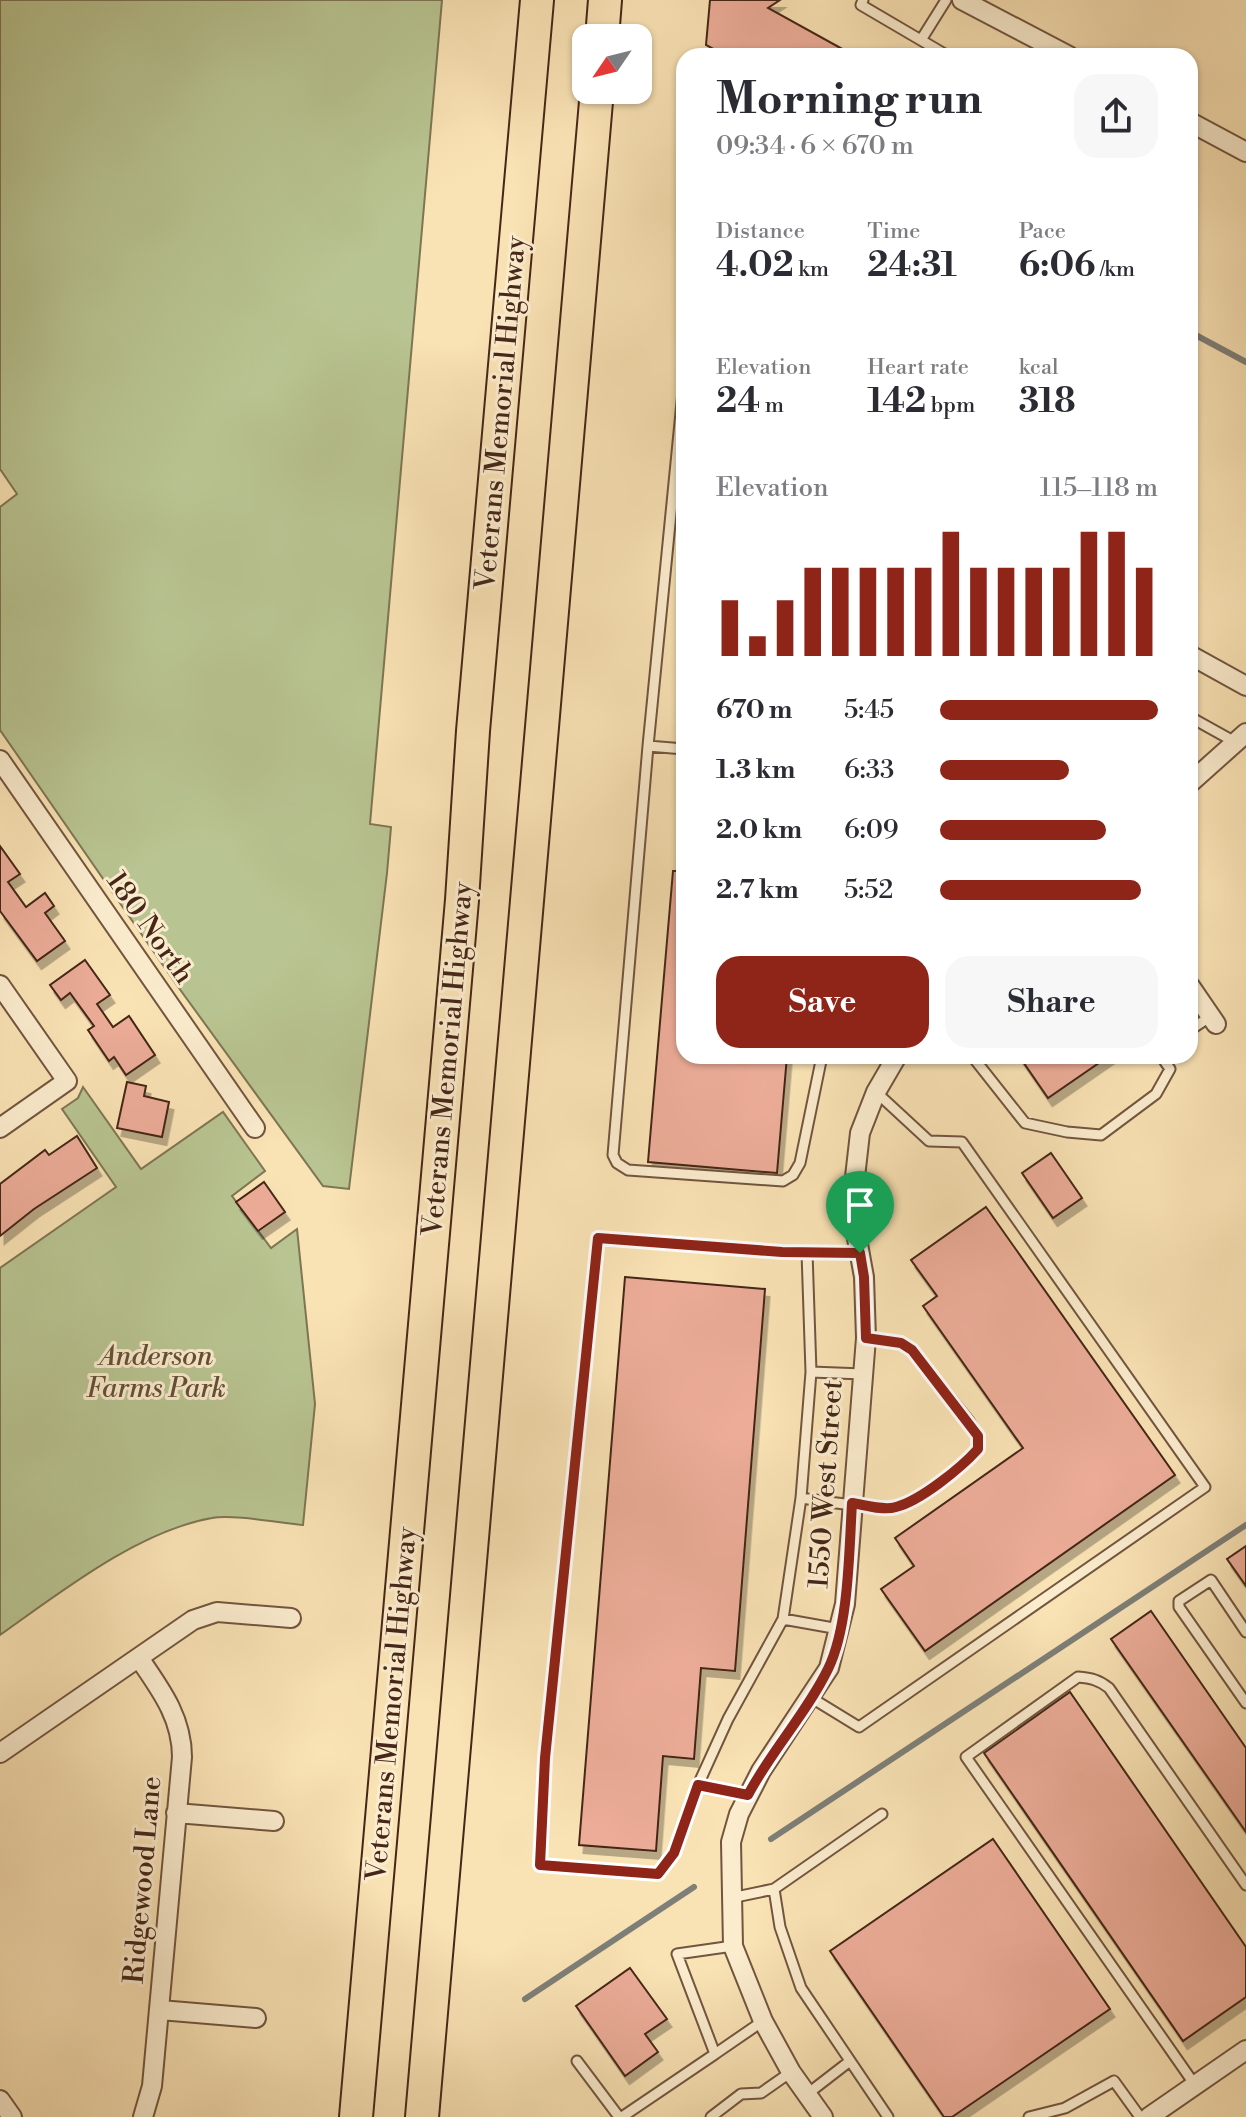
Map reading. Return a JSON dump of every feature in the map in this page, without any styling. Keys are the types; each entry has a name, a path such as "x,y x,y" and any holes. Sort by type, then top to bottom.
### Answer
{"highway":[{"name":"Veterans Memorial Highway","path":"356,2117 464,886 474,716 537,0"},
{"path":"603,24 605,0"},
{"path":"422,2117 596,104"}],"street":[{"path":"962,0 1041,48"},
{"path":"1198,126 1246,152"},
{"path":"1198,659 1246,686"},
{"path":"1198,776 1241,738"},
{"name":"180 North","path":"0,760 255,1128"},
{"path":"0,985 67,1081 0,1128"},
{"path":"1198,998 1213,1020"},
{"name":"1550 West Street","path":"823,2117 791,2072 763,2021 733,1946 731,1842 739,1814 761,1771 829,1668 845,1604 866,1338 864,1277 856,1233 855,1177 860,1133 876,1092 892,1064"},
{"path":"0,1753 206,1614 217,1612 291,1618"},
{"name":"Ridgewood Lane","path":"139,1658 168,1702 182,1738 160,2010 152,2086 143,2117"},
{"path":"176,1813 274,1821"},
{"path":"160,2010 256,2018"},
{"path":"1149,2117 1246,2050"},
{"path":"0,2100 12,2117"}],"lane":[{"path":"863,0 861,5 934,48"},
{"path":"921,40 946,0"},
{"path":"676,500 648,746 613,1155 617,1163 628,1170 783,1181 793,1175 800,1163 820,1064"},
{"path":"1198,720 1241,738"},
{"path":"648,746 676,748"},
{"path":"1198,1027 1213,1020"},
{"path":"978,1064 1025,1123 1101,1135 1156,1094 1170,1069 1167,1064"},
{"path":"810,1697 859,1727 1205,1487 962,1142 929,1141 876,1092"},
{"path":"807,1252 811,1372 801,1498 783,1619 728,1719 698,1785 674,1853 658,1874 540,1865 545,1758 598,1238 860,1253"},
{"path":"801,1498 893,1509 912,1500 968,1460 978,1449 978,1436 969,1421 912,1350 901,1343 866,1338"},
{"path":"811,1372 863,1374"},
{"path":"1246,1632 1211,1580 1179,1601 1179,1607 1246,1703"},
{"path":"783,1619 839,1629"},
{"path":"1195,2085 966,1757 1078,1677 1102,1682 1246,1885"},
{"path":"698,1785 748,1795"},
{"path":"731,1898 774,1889 882,1814"},
{"path":"774,1889 780,1927 801,1988 888,2117"},
{"path":"715,2054 677,1954 733,1946"},
{"path":"577,2061 620,2117 763,2021"},
{"path":"806,2095 850,2061"},
{"path":"711,2117 741,2094 761,2093 791,2072"},
{"path":"1029,2117 1065,2108 1114,2081 1140,2117"}],"green space":[{"path":"0,0 442,0 370,824 391,827 349,1189 323,1186 176,984 0,730 0,507 17,494 0,469"},
{"name":"Anderson Farms Park","path":"83,1087 141,1169 223,1112 265,1171 232,1196 271,1248 297,1229 315,1404 303,1525 220,1517 184,1525 128,1549 101,1565 0,1635 0,1268 116,1187 62,1109 78,1098"}],"building":[{"path":"710,0 780,0 768,8 840,48 711,48 706,45"},
{"path":"0,846 20,874 8,882 26,907 45,893 54,906 45,913 65,941 37,961 0,911"},
{"path":"673,871 676,871 676,1064 786,1064 777,1173 648,1162"},
{"path":"85,960 110,995 97,1004 113,1027 129,1016 155,1055 126,1075 114,1057 109,1061 88,1030 94,1026 70,993 61,1000 50,985"},
{"path":"1025,1064 1097,1064 1048,1098"},
{"path":"127,1082 146,1086 144,1096 169,1102 162,1137 117,1128"},
{"path":"77,1136 97,1168 34,1209 0,1236 0,1184 45,1150 49,1155"},
{"path":"1051,1153 1082,1198 1053,1218 1022,1173"},
{"path":"264,1182 285,1212 258,1231 236,1202"},
{"path":"986,1207 1175,1475 925,1651 881,1589 914,1566 895,1538 1023,1448 923,1306 937,1296 911,1260"},
{"path":"625,1277 765,1289 735,1671 701,1668 694,1759 663,1756 656,1851 579,1845"},
{"path":"1246,1546 1246,1586 1227,1559"},
{"path":"1151,1611 1246,1748 1246,1832 1111,1639"},
{"path":"1070,1692 1246,1947 1246,1997 1183,2041 984,1753"},
{"path":"993,1839 1110,2009 952,2117 944,2117 830,1951"},
{"path":"630,1968 667,2019 645,2034 658,2052 625,2076 576,2006"}],"waterway":[{"path":"1198,336 1246,362"},
{"path":"771,1839 1246,1525"},
{"path":"525,1999 694,1887"}],"route":[{"path":"598,1238 782,1252 860,1253 866,1338 901,1343 912,1350 969,1421 978,1436 978,1449 968,1460 912,1500 893,1509 852,1503 845,1604 829,1668 748,1795 698,1785 674,1853 658,1874 540,1865 545,1758 598,1238"}]}
